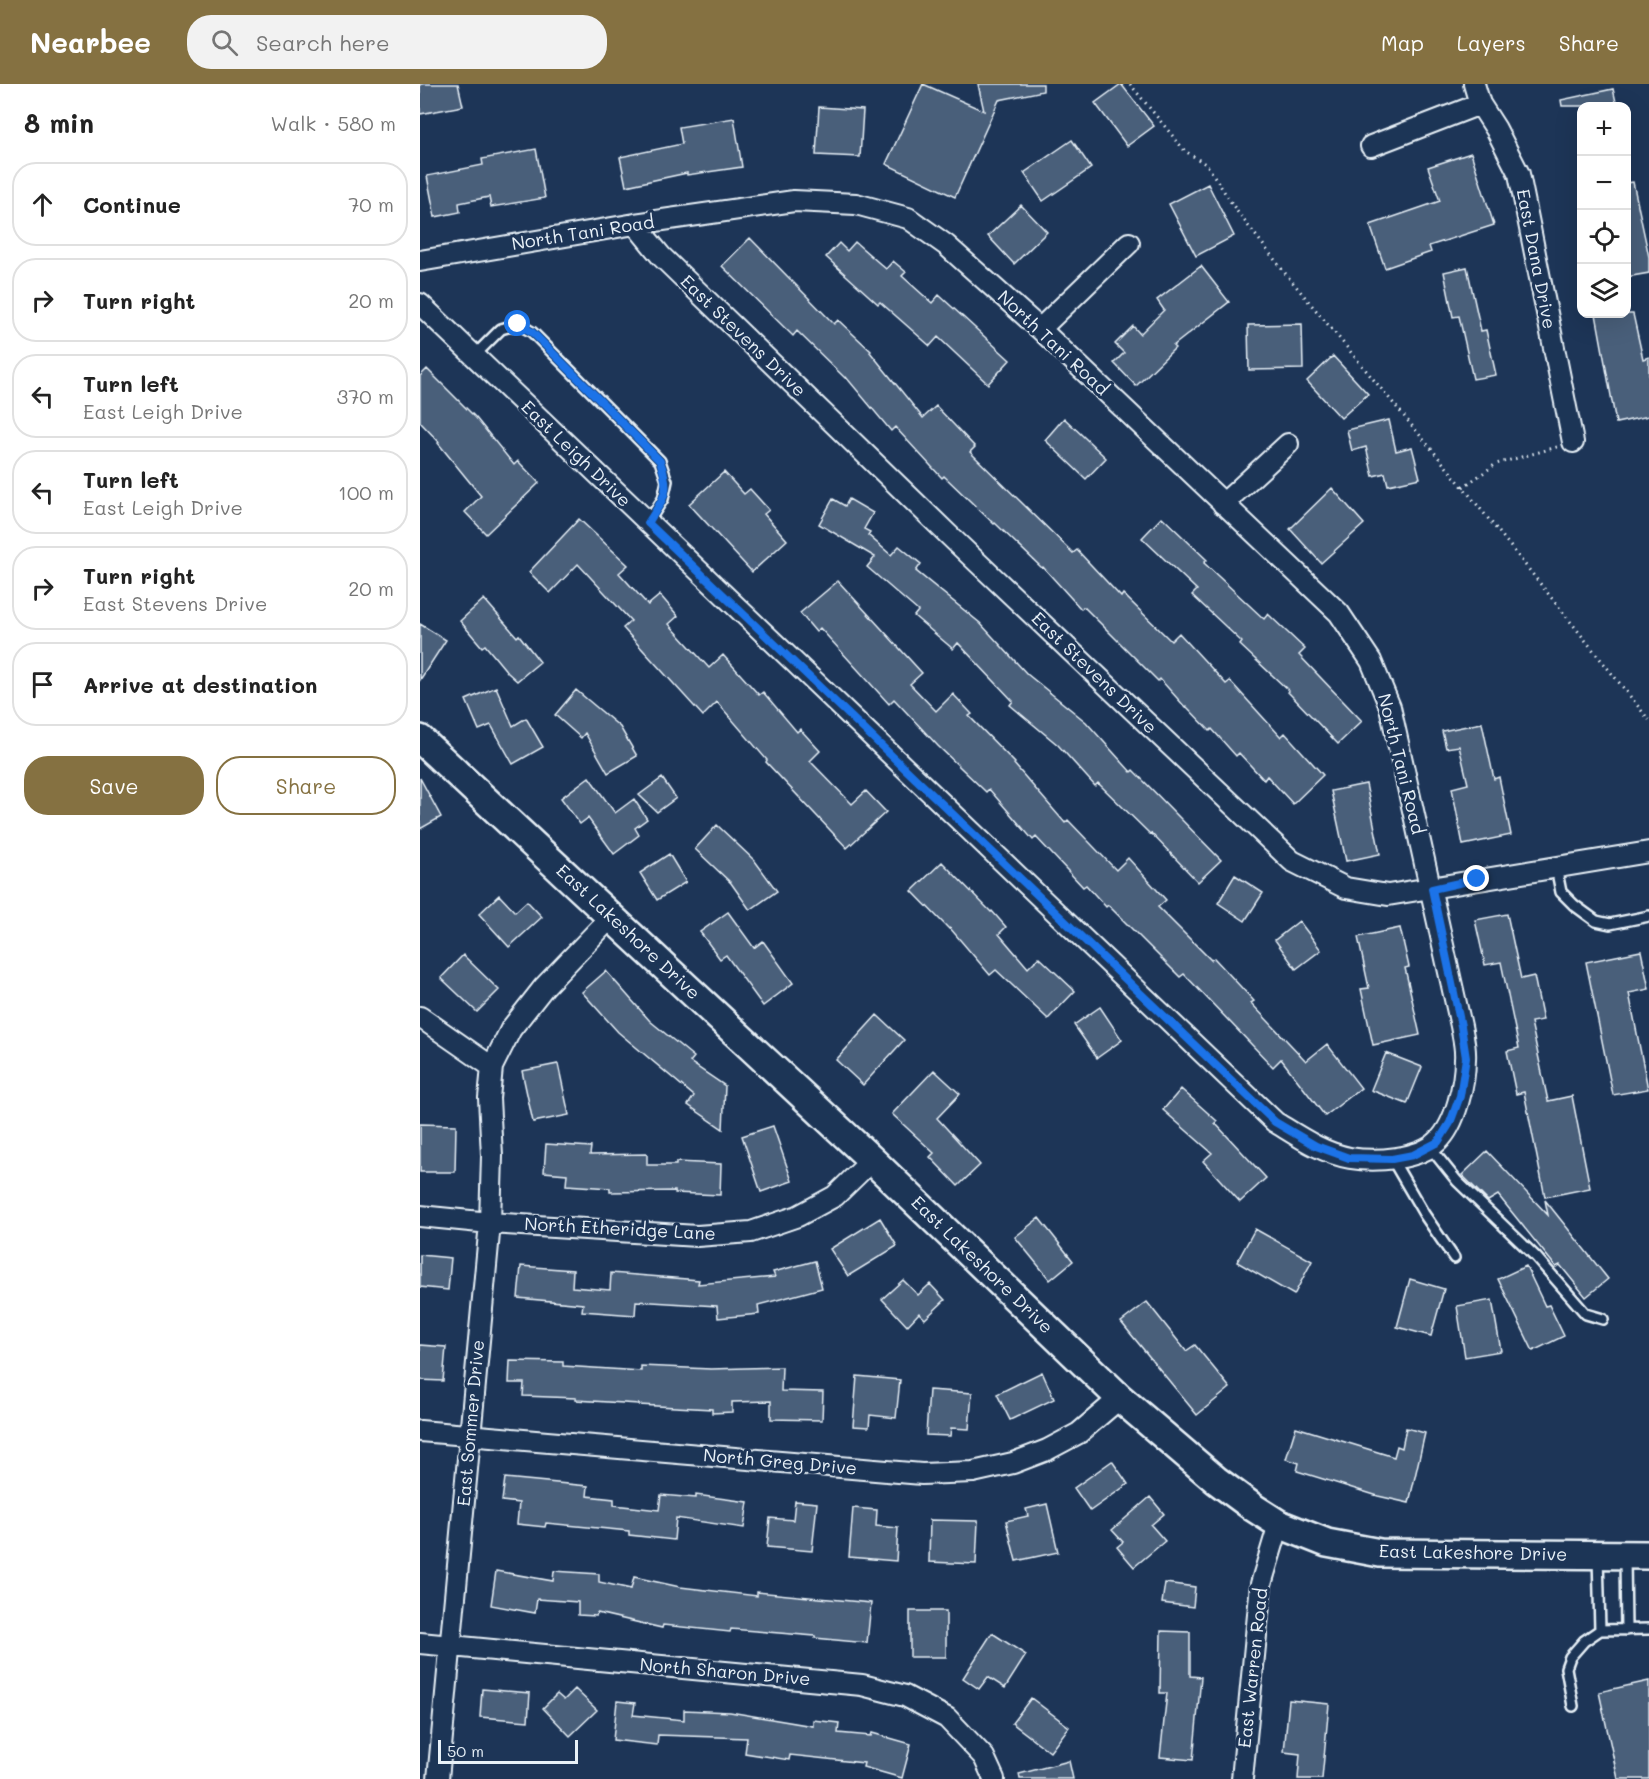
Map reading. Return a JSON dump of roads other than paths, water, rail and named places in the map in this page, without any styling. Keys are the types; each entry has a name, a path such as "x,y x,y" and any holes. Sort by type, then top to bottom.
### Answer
{"main road":[{"name":"East Lakeshore Drive","path":"420,739 872,1160 1120,1398 1216,1480 1280,1524 1327,1543 1380,1553 1637,1554"}],"street":[{"name":"East Dana Drive","path":"1474,84 1480,104 1496,129 1519,174 1573,442"},
{"path":"1371,146 1480,104"},
{"name":"North Tani Road","path":"420,261 635,224 794,201 856,204 908,218 946,245 1040,329 1339,614 1371,661 1390,707 1432,889"},
{"name":"East Stevens Drive","path":"635,224 661,256 1292,861 1346,888 1388,895 1649,852"},
{"path":"1040,329 1129,243"},
{"name":"East Leigh Drive","path":"420,304 1275,1122 1316,1146 1349,1158 1392,1159 1413,1155 1438,1142 1450,1123 1460,1096 1466,1058 1432,889"},
{"path":"1223,504 1288,444"},
{"name":"East Sommer Drive","path":"438,1779 490,1223 492,1156 489,1098 492,1066 511,1029 544,987 612,916"},
{"path":"420,1017 492,1066"},
{"name":"North Etheridge Lane","path":"420,1216 490,1223 697,1236 751,1232 798,1216 835,1196 872,1160"},
{"name":"North Greg Drive","path":"420,1431 922,1474 973,1472 1012,1463 1047,1450 1079,1433 1120,1398"},
{"name":"East Warren Road","path":"1242,1779 1261,1584 1280,1524"},
{"name":"North Sharon Drive","path":"420,1643 862,1685 905,1696 947,1718 984,1757 994,1779"}],"lane":[{"path":"474,356 501,329 518,324 532,332 660,461 667,481 663,499 648,523"},
{"path":"1556,867 1561,892 1596,921 1610,924 1649,916"},
{"path":"1429,1146 1457,1181 1536,1257 1586,1314 1603,1319"},
{"path":"1392,1159 1424,1214 1454,1258"},
{"path":"1598,1554 1600,1630"},
{"path":"1626,1630 1637,1554"},
{"path":"1573,1706 1566,1668 1570,1657 1584,1641 1600,1630 1649,1629"}]}
